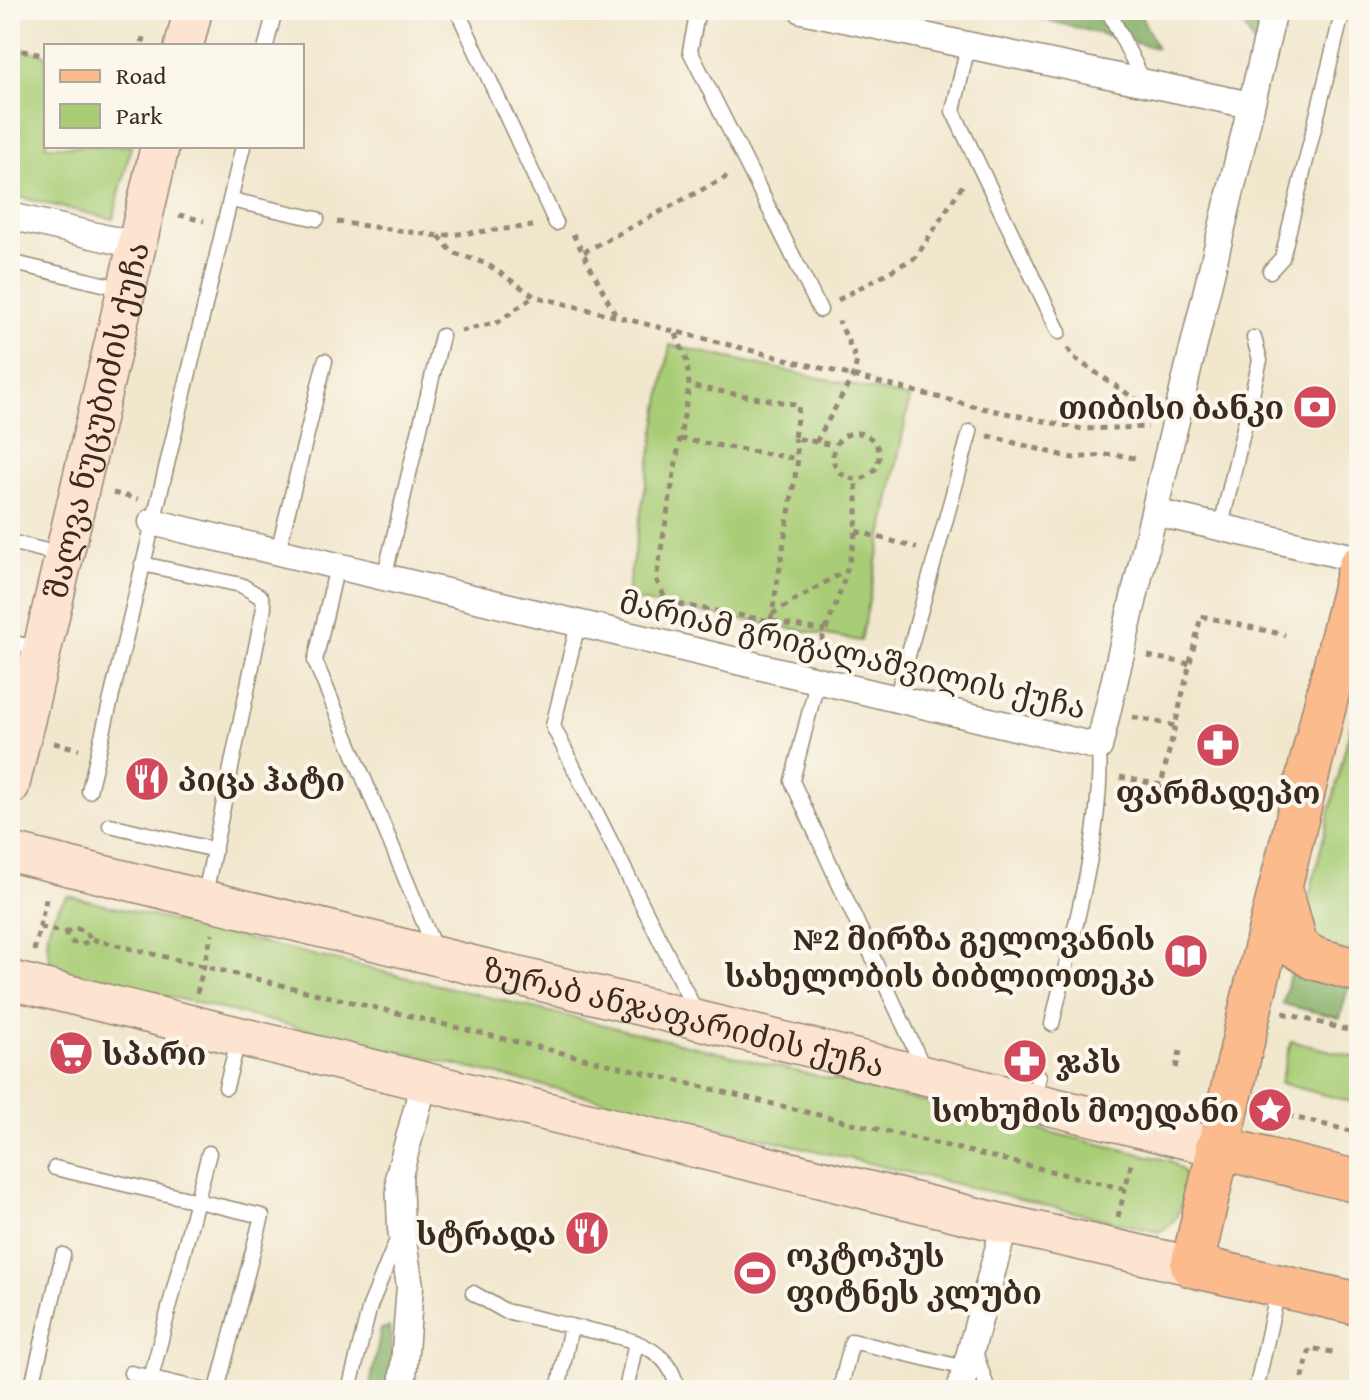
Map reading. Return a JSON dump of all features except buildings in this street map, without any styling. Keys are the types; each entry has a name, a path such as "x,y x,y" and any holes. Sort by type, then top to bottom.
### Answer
{"main road":[{"path":"184,44 193,10"},
{"name":"შალვა ნუცუბიძის ქუჩა","path":"10,786 26,646 63,555 159,148"},
{"path":"1192,1266 1217,1147 1359,567"},
{"name":"ზურაბ ანჯაფარიძის ქუჩა","path":"10,852 208,913 437,957 927,1076 1036,1088 1217,1147 1359,1182"},
{"path":"1281,887 1297,947 1313,958 1359,971"},
{"path":"21,970 239,1036 424,1083 1005,1224 1359,1304"}],"street":[{"path":"802,10 886,19 968,46 1250,105"},
{"name":"მარიამ გრიგალაშვილის ქუჩა","path":"152,522 896,699 1099,760 1121,652 1274,10"},
{"path":"10,216 135,245"},
{"path":"1154,512 1359,559"},
{"path":"402,1390 410,1286 401,1229 399,1175 424,1083"},
{"path":"962,1379 1005,1224"}],"lane":[{"path":"266,44 275,10"},
{"path":"457,10 556,223"},
{"path":"698,10 690,51 747,166 825,307"},
{"path":"1108,10 1144,82"},
{"path":"1270,271 1282,258 1343,10"},
{"path":"968,46 953,111 1059,332"},
{"path":"89,791 243,148"},
{"path":"231,200 317,219"},
{"path":"10,262 125,289"},
{"path":"384,578 442,336"},
{"path":"1221,526 1260,360 1254,338"},
{"path":"278,551 325,361"},
{"path":"896,699 970,432"},
{"path":"10,542 63,555"},
{"path":"142,564 241,585 261,597 264,608 215,850 208,913"},
{"path":"337,566 315,661 437,957"},
{"path":"578,624 553,726 700,1021"},
{"path":"812,680 792,781 927,1076"},
{"path":"1052,1024 1085,875 1099,760"},
{"path":"110,825 215,850"},
{"path":"226,1087 239,1036"},
{"path":"151,1378 209,1153"},
{"path":"55,1168 262,1216 217,1390"},
{"path":"349,1390 378,1283 401,1229"},
{"path":"31,1390 63,1255"},
{"path":"1256,1390 1279,1286"},
{"path":"473,1293 505,1311 636,1342 654,1350 666,1361 677,1390"},
{"path":"558,1390 571,1326"},
{"path":"840,1390 852,1341 962,1379"},
{"path":"971,1341 988,1390"},
{"path":"626,1390 636,1342"},
{"path":"131,1373 203,1390"}],"path":[{"path":"10,48 44,56"},
{"path":"584,252 747,166"},
{"path":"816,442 853,376 857,361 825,307 916,257 961,187"},
{"path":"317,219 439,236 568,224 616,315"},
{"path":"439,236 452,252 487,264 534,296 676,333 1082,429 1177,426"},
{"path":"442,336 498,322 534,296"},
{"path":"1059,332 1074,358 1177,426"},
{"path":"665,644 667,602 656,579 689,386 687,361 676,333"},
{"path":"689,386 799,405 794,438 798,459 771,617"},
{"path":"970,432 1073,458 1114,454 1167,465"},
{"path":"794,438 834,445 853,433 868,436 878,447 878,463 875,469 855,480"},
{"path":"680,439 798,459"},
{"path":"812,680 856,531 859,505 855,480 835,468 834,445"},
{"path":"856,531 936,554"},
{"path":"771,617 844,571"},
{"path":"667,602 771,617 825,631"},
{"path":"1099,760 1161,785 1201,616 1285,635"},
{"path":"1121,652 1190,664"},
{"path":"1107,712 1176,726"},
{"path":"21,970 40,927 49,890"},
{"path":"195,1002 204,966 208,913"},
{"path":"40,927 65,933 74,928 85,931 91,939 1125,1189"},
{"path":"65,933 71,942 82,945 91,939"},
{"path":"1351,1030 1359,997"},
{"path":"1278,1027 1281,1013 1359,1033"},
{"path":"1176,1068 1180,1051"},
{"path":"1258,1109 1359,1133"},
{"path":"1117,1224 1135,1152"},
{"path":"1300,1390 1310,1348 1338,1353"}],"green space":[{"path":"1007,10 1138,10 1157,48 1156,48"},
{"path":"1236,10 1266,10 1257,51"},
{"path":"10,46 44,54 44,148 131,148 113,219 10,195"},
{"path":"670,345 910,398 861,641 626,599"},
{"path":"1359,692 1359,955 1314,944 1303,922"},
{"path":"68,896 1170,1161 1184,1172 1183,1199 1177,1216 1158,1232 53,969 48,949 48,930 55,913"},
{"path":"1291,970 1349,984 1340,1018 1283,1004"},
{"path":"1291,1041 1359,1058 1359,1104 1280,1083"},
{"path":"389,1327 394,1360 389,1390 369,1390 381,1329"}],"place":[{"name":"თიბისი ბანკი","path":"1315,407"},
{"name":"ფარმადეპო","path":"1218,745"},
{"name":"პიცა ჰატი","path":"147,779"},
{"name":"№2 მირზა გელოვანის სახელობის ბიბლიოთეკა","path":"1186,956"},
{"name":"სპარი","path":"71,1053"},
{"name":"ჯპს","path":"1025,1061"},
{"name":"სოხუმის მოედანი","path":"1270,1110"},
{"name":"სტრადა","path":"587,1233"},
{"name":"ოკტოპუს ფიტნეს კლუბი","path":"755,1273"}]}
